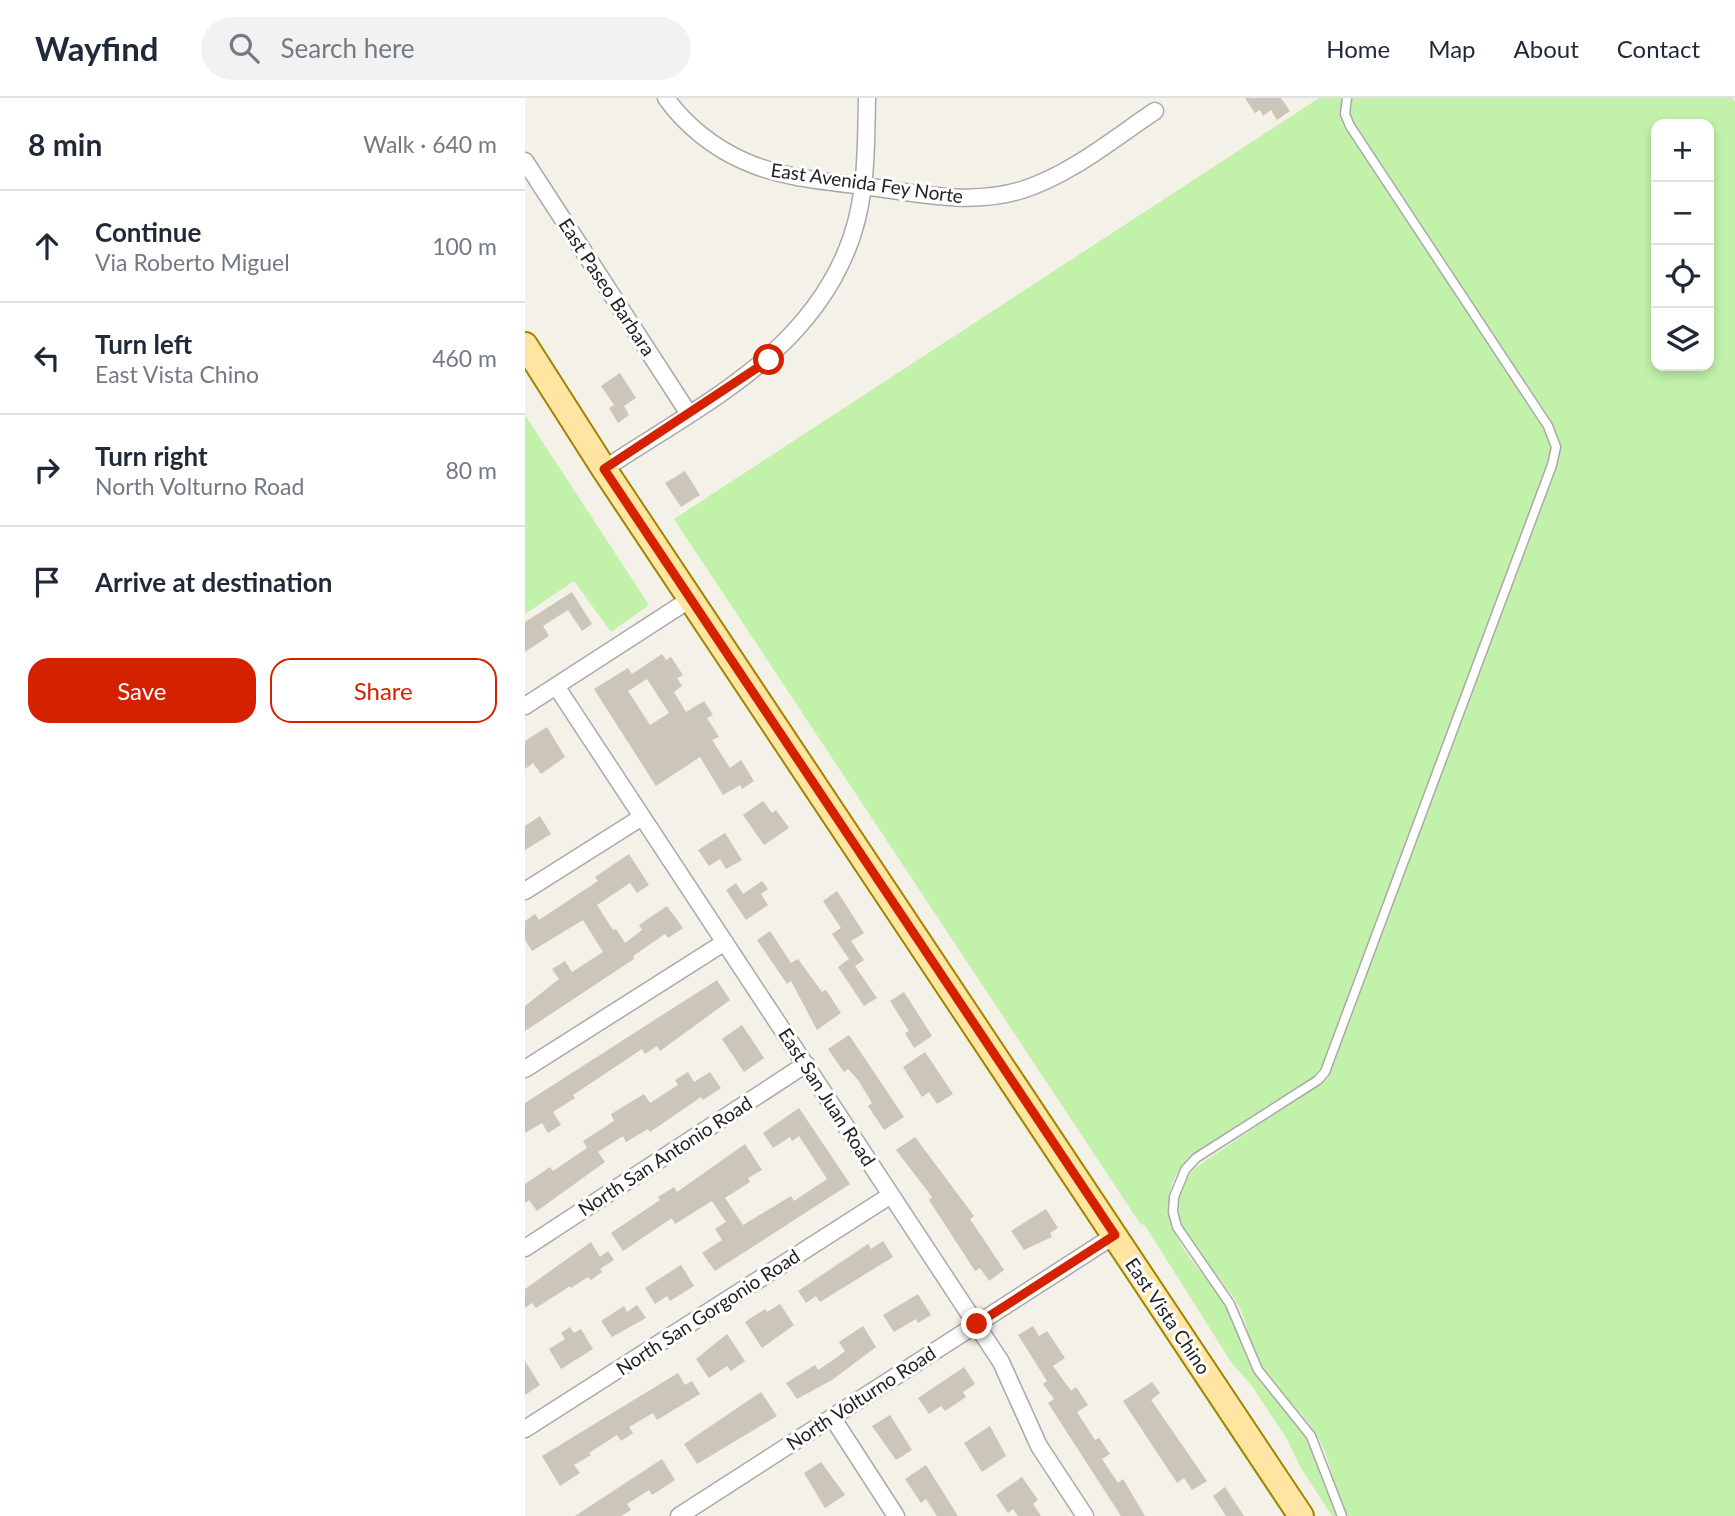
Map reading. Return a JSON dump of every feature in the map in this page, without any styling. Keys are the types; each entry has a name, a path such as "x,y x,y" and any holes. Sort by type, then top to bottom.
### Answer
{"main road":[{"name":"East Vista Chino","path":"525,345 604,469 1301,1516"}],"street":[{"name":"East Avenida Fey Norte","path":"666,98 703,136 743,161 786,175 961,198 1022,190 1061,172 1155,111"},
{"path":"604,469 769,360 805,322 841,265 852,236 863,186 867,98"},
{"name":"East Paseo Barbara","path":"525,161 689,414"},
{"path":"525,706 692,598"},
{"name":"East San Juan Road","path":"556,685 977,1324 1001,1362 1039,1446 1085,1516"},
{"path":"525,891 642,817"},
{"path":"525,1069 725,942"},
{"name":"North San Antonio Road","path":"525,1248 806,1065"},
{"name":"North San Gorgonio Road","path":"525,1429 891,1195"},
{"name":"North Volturno Road","path":"678,1516 702,1510 832,1417 1115,1235"},
{"path":"832,1417 896,1516"}],"lane":[{"path":"1342,1516 1311,1436 1258,1370 1230,1304 1177,1227 1173,1212 1174,1197 1185,1170 1196,1158 1318,1080 1325,1072 1552,465 1556,447 1548,426 1350,126 1345,114 1347,98"}],"green space":[{"path":"1319,98 1732,98 1735,102 1735,1516 1347,1516 1317,1436 1261,1365 1238,1305 1190,1240 1182,1223 1179,1205 1182,1187 1195,1168 1326,1079 1322,1068 1312,1078 1187,1159 1173,1181 1168,1202 1178,1240 1229,1312 1253,1371 1306,1438 1338,1516 1332,1516 1299,1465 1287,1439 1252,1386 1231,1362 1144,1224 1141,1225 674,519"},
{"path":"525,415 649,605 611,632 574,581 525,614"}],"building":[{"path":"1245,98 1281,98 1290,111 1277,120 1271,110 1263,116 1260,110 1255,113"},
{"path":"620,373 636,398 624,406 629,415 618,423 609,408 614,405 601,386"},
{"path":"685,471 700,495 681,507 665,483"},
{"path":"572,592 592,624 582,631 568,610 543,626 549,636 525,652 525,622"},
{"path":"662,654 666,660 671,657 683,675 677,678 682,686 674,692 686,712 704,701 713,715 707,718 719,737 712,740 730,768 741,760 754,781 742,789 740,785 723,795 700,757 656,786 594,689 628,668 632,674","holes":["647,679 669,713 650,725 628,691"]},
{"path":"547,727 565,757 541,774 533,763 525,769 525,741"},
{"path":"763,801 772,813 776,810 789,828 764,845 743,815"},
{"path":"540,816 551,834 525,850 525,826"},
{"path":"725,833 742,860 726,869 720,859 709,866 698,850"},
{"path":"629,854 649,885 637,893 630,883 597,905 613,930 616,929 625,943 642,930 639,925 667,906 683,928 668,938 665,934 633,956 634,959 525,1031 525,1006 559,979 552,969 565,961 572,972 603,952 583,920 532,951 525,940 525,921 535,914 539,920 598,881 595,877"},
{"path":"762,881 768,889 761,894 768,905 746,920 726,890 736,883 743,894"},
{"path":"837,891 864,933 851,941 864,960 855,966 877,998 864,1006 838,967 849,959 832,934 841,928 823,901"},
{"path":"770,931 791,963 798,959 822,992 826,990 841,1013 817,1030 791,981 787,984 757,940"},
{"path":"717,980 730,1000 660,1051 657,1046 645,1054 642,1049 573,1095 575,1098 553,1112 561,1125 548,1133 542,1123 525,1133 525,1103"},
{"path":"904,992 932,1036 914,1048 905,1033 909,1031 890,1001"},
{"path":"742,1025 764,1058 744,1072 722,1039"},
{"path":"849,1035 904,1117 884,1130 868,1106 872,1103 858,1080 848,1069 844,1072 828,1049"},
{"path":"925,1052 953,1094 937,1104 929,1092 922,1097 903,1067"},
{"path":"688,1072 694,1082 710,1072 721,1088 703,1100 701,1097 650,1132 648,1129 626,1142 623,1136 598,1152 605,1162 537,1211 529,1200 525,1203 525,1184 550,1167 553,1171 587,1148 583,1141 614,1121 611,1114 644,1094 650,1103 678,1085 675,1080"},
{"path":"799,1108 850,1184 715,1271 702,1253 722,1240 715,1229 726,1222 712,1201 675,1224 672,1218 623,1251 611,1233 660,1200 658,1197 674,1187 677,1192 745,1144 762,1170 748,1178 750,1182 725,1198 743,1225 791,1196 794,1201 827,1179 799,1136 792,1141 790,1137 773,1148 763,1133"},
{"path":"915,1137 974,1216 970,1219 1004,1270 989,1281 980,1268 975,1271 929,1200 932,1197 896,1150"},
{"path":"1046,1209 1058,1228 1050,1233 1052,1237 1024,1250 1011,1231"},
{"path":"883,1241 893,1257 820,1302 816,1296 806,1303 798,1291 868,1244 871,1249"},
{"path":"591,1242 600,1257 608,1251 614,1260 600,1269 602,1272 591,1280 588,1277 571,1288 570,1286 536,1308 532,1303 525,1308 525,1289"},
{"path":"681,1265 694,1286 670,1301 667,1296 655,1304 645,1288"},
{"path":"918,1294 931,1315 918,1323 916,1319 894,1332 883,1315"},
{"path":"780,1304 794,1325 762,1348 745,1322 765,1309 767,1312"},
{"path":"637,1305 646,1318 612,1337 601,1321 624,1306 627,1312"},
{"path":"863,1326 876,1347 832,1380 797,1399 786,1383 815,1365 818,1370 836,1358 845,1351 839,1342"},
{"path":"1033,1326 1039,1336 1047,1331 1065,1358 1053,1366 1071,1391 1076,1387 1088,1405 1077,1412 1095,1440 1099,1438 1110,1454 1102,1459 1118,1483 1123,1479 1145,1516 1121,1516 1048,1403 1054,1399 1043,1384 1047,1381 1018,1335"},
{"path":"570,1327 574,1333 581,1329 593,1349 561,1369 549,1349 565,1339 561,1333"},
{"path":"727,1334 745,1361 731,1371 727,1366 709,1378 696,1359"},
{"path":"525,1361 540,1385 525,1395"},
{"path":"964,1367 975,1384 963,1392 966,1397 945,1411 941,1406 929,1414 918,1398"},
{"path":"678,1373 685,1385 692,1381 700,1394 657,1420 653,1413 629,1427 633,1433 621,1441 617,1435 589,1453 591,1455 574,1465 580,1473 560,1486 542,1456"},
{"path":"1152,1382 1160,1393 1151,1400 1207,1481 1192,1490 1184,1478 1177,1483 1123,1401"},
{"path":"761,1392 777,1416 697,1464 684,1444"},
{"path":"890,1415 912,1450 896,1460 872,1426"},
{"path":"990,1426 1006,1456 982,1472 964,1443"},
{"path":"662,1459 675,1480 652,1495 649,1490 627,1504 631,1510 621,1516 575,1516"},
{"path":"821,1462 845,1495 825,1508 804,1473"},
{"path":"926,1465 958,1516 937,1516 926,1499 921,1503 905,1479"},
{"path":"1022,1477 1038,1500 1033,1504 1041,1516 1018,1516 1013,1509 1008,1513 996,1495"},
{"path":"1225,1487 1244,1516 1226,1516 1213,1496"}],"route":[{"path":"769,360 604,469 1115,1235 977,1324"}]}
